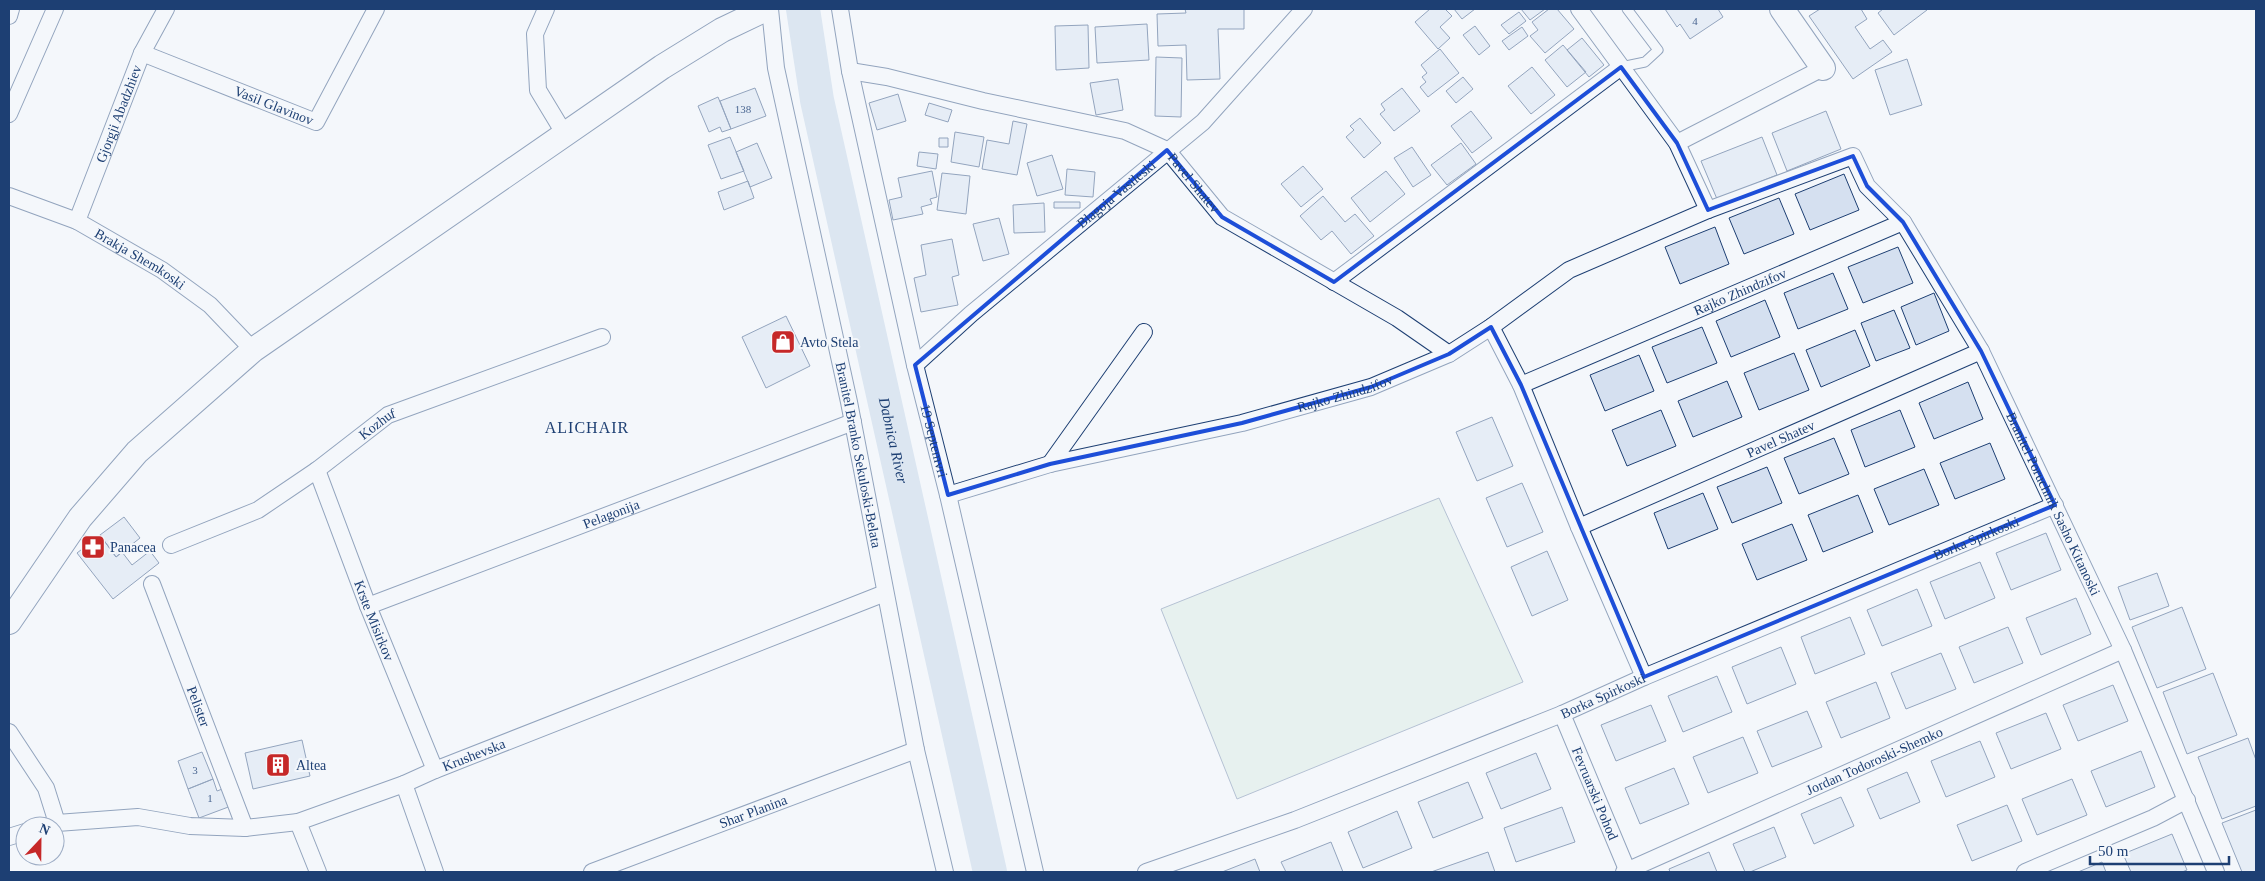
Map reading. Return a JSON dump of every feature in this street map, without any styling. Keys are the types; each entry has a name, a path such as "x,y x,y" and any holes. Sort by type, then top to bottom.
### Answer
{"main road":[{"path":"9,622 80,518 137,452 253,350 662,67 722,30 766,9"},
{"path":"1782,9 1823,68"}],"street":[{"path":"9,16 11,9"},
{"path":"9,113 55,9"},
{"name":"Gjorgji Abadzhiev","path":"77,221 142,54 166,9"},
{"name":"Vasil Glavinov","path":"142,54 316,122 376,9"},
{"path":"546,9 535,34 538,90 564,133"},
{"name":"Branitel Branko Sekuloski-Belata","path":"770,9 776,68 853,422 916,750 945,872"},
{"name":"19 Septemvri","path":"840,9 850,71 915,365 948,495 1036,872"},
{"name":"Blagoja Vasileski","path":"915,365 971,314 1203,122 1304,9"},
{"path":"1579,9 1677,143 1708,210"},
{"path":"1334,282 1621,67"},
{"path":"1677,143 1823,68"},
{"name":"Pavel Shatev","path":"850,71 887,77 983,101 1125,131 1167,150 1222,217 1397,318 1449,354"},
{"name":"Rajko Zhindzifov","path":"948,495 1050,464 1260,418 1371,387 1449,354 1569,270 1708,210 1853,156"},
{"name":"Branitel Poruchnik Sasho Kitanoski","path":"1853,156 1867,186 1903,222 1981,351 2123,650 2216,872"},
{"name":"Brakja Shemkoski","path":"9,196 77,221 162,270 210,305 253,350"},
{"name":"Rajko Zhindzifov","path":"1521,385 1903,222"},
{"path":"1490,327 1521,385 1579,527 1644,677"},
{"path":"1050,464 1144,332"},
{"name":"Kozhuf","path":"171,545 258,510 317,470 388,415 602,337"},
{"name":"Pavel Shatev","path":"1579,527 1981,351"},
{"name":"Pelagonija","path":"368,606 853,422"},
{"name":"Krste Misirkov","path":"317,470 368,606 435,770"},
{"name":"Borka Spirkoski","path":"1146,872 1295,820 1562,714 1644,677 2055,504"},
{"name":"Pelister","path":"152,584 245,828"},
{"name":"Krushevska","path":"65,824 138,817 190,826 245,828 298,822 404,784 435,770 885,593"},
{"name":"Jordan Todoroski-Shemko","path":"1626,872 2123,650"},
{"name":"Fevruarski Pohod","path":"1562,714 1626,872"},
{"path":"9,732 46,788 51,816"},
{"name":"Shar Planina","path":"592,872 916,750"},
{"path":"404,784 435,872"},
{"path":"2025,872 2153,818 2187,800"},
{"path":"298,822 318,872"}],"lane":[{"path":"1621,67 1646,62 1658,50 1627,9"}],"highlighted area":[{"path":"1621,67 1677,143 1708,210 1853,156 1867,186 1903,222 1981,351 2055,505 1644,677 1521,385 1491,327 1449,354 1371,387 1242,423 1050,464 948,495 915,365 1167,150 1222,217 1334,282"}],"shaded area":[{"path":"1439,498 1523,682 1237,799 1161,609"}],"building":[{"path":"1185,9 1244,9 1244,29 1218,29 1220,79 1187,80 1186,45 1158,46 1157,14 1186,13"},
{"path":"1430,9 1445,9 1452,16 1440,27 1450,38 1438,49 1415,22"},
{"path":"1454,9 1475,9 1462,19"},
{"path":"1521,9 1545,9 1530,20"},
{"path":"1549,9 1557,9 1574,29 1545,53 1530,36 1538,30 1532,22"},
{"path":"1665,9 1718,9 1723,17 1690,39 1680,24 1677,27"},
{"path":"1820,9 1861,9 1867,19 1855,27 1870,49 1883,40 1892,52 1853,79 1809,16"},
{"path":"1883,9 1927,10 1894,35 1878,13"},
{"path":"1519,12 1526,21 1509,34 1501,25"},
{"path":"1147,24 1149,60 1097,63 1095,27"},
{"path":"1088,25 1089,68 1056,70 1055,26"},
{"path":"1475,26 1490,46 1479,55 1463,35"},
{"path":"1522,27 1528,36 1509,50 1502,41"},
{"path":"1582,38 1604,65 1589,77 1567,50"},
{"path":"1563,45 1586,72 1567,87 1545,60"},
{"path":"1440,49 1459,73 1428,97 1420,87 1426,82 1422,77 1427,73 1421,65"},
{"path":"1156,57 1182,58 1181,117 1155,116"},
{"path":"1907,59 1922,105 1890,115 1875,70"},
{"path":"1532,67 1555,95 1531,114 1508,86"},
{"path":"1463,77 1473,89 1456,103 1446,91"},
{"path":"1118,79 1123,110 1096,115 1090,83"},
{"path":"755,88 766,116 731,129 720,101"},
{"path":"1402,88 1420,111 1394,131 1380,114 1385,110 1381,104"},
{"path":"898,94 906,121 877,130 869,103"},
{"path":"718,97 731,129 722,132 720,127 709,132 698,106"},
{"path":"929,103 952,110 948,122 925,115"},
{"path":"1471,111 1492,138 1472,153 1451,126"},
{"path":"1826,111 1841,149 1787,171 1772,133"},
{"path":"1360,118 1381,143 1364,158 1346,137 1354,130 1350,126"},
{"path":"1013,121 1027,124 1017,175 982,169 987,140 1009,144"},
{"path":"955,132 984,137 979,167 951,162"},
{"path":"730,137 744,171 721,179 708,145"},
{"path":"1762,137 1777,175 1717,199 1701,161"},
{"path":"939,138 948,138 948,147 939,147"},
{"path":"757,143 772,178 750,187 736,152"},
{"path":"1461,143 1476,164 1447,185 1431,165"},
{"path":"1412,147 1431,175 1413,187 1394,158"},
{"path":"919,152 938,154 936,169 917,166"},
{"path":"1052,155 1063,189 1037,196 1027,163"},
{"path":"1303,166 1323,189 1301,207 1281,184"},
{"path":"1067,169 1095,172 1093,197 1065,195"},
{"path":"932,171 937,197 930,199 932,204 921,207 923,214 893,220 889,200 902,197 898,178"},
{"path":"1386,171 1405,194 1370,222 1351,198"},
{"path":"942,173 970,176 966,214 937,210"},
{"path":"1844,174 1859,210 1810,230 1795,194"},
{"path":"748,181 754,198 724,210 718,192"},
{"path":"1323,196 1345,222 1355,214 1374,236 1351,254 1332,231 1321,240 1300,216"},
{"path":"1779,198 1794,234 1744,254 1729,218"},
{"path":"1054,202 1080,202 1080,208 1054,208"},
{"path":"1044,203 1045,232 1014,233 1013,205"},
{"path":"999,218 1009,254 983,261 973,224"},
{"path":"1715,227 1729,264 1680,284 1665,247"},
{"path":"952,239 959,275 952,277 958,305 921,312 914,278 926,275 921,245"},
{"path":"1898,247 1913,283 1863,303 1848,267"},
{"path":"1833,273 1848,309 1798,329 1784,293"},
{"path":"1934,293 1949,331 1916,345 1901,307"},
{"path":"1765,300 1780,337 1731,357 1716,321"},
{"path":"1894,310 1910,348 1876,361 1861,323"},
{"path":"786,316 810,366 766,388 742,337"},
{"path":"1702,327 1717,363 1667,383 1652,347"},
{"path":"1855,330 1870,366 1821,387 1806,350"},
{"path":"1794,353 1809,390 1759,410 1744,373"},
{"path":"1639,355 1654,391 1605,411 1590,375"},
{"path":"1727,381 1742,417 1693,437 1678,401"},
{"path":"1968,382 1983,419 1934,439 1919,403"},
{"path":"1661,410 1676,446 1627,466 1612,430"},
{"path":"1900,410 1915,447 1865,467 1851,430"},
{"path":"1492,417 1513,466 1477,481 1456,432"},
{"path":"1834,438 1849,474 1799,494 1784,458"},
{"path":"1990,443 2005,479 1955,499 1940,463"},
{"path":"1767,467 1782,503 1732,523 1717,487"},
{"path":"1924,469 1939,505 1889,525 1874,489"},
{"path":"1522,483 1543,532 1507,547 1486,498"},
{"path":"1703,493 1718,529 1668,549 1654,513"},
{"path":"1858,495 1873,532 1823,552 1808,515"},
{"path":"124,517 140,538 116,557 100,535"},
{"path":"1792,524 1807,560 1757,580 1742,544"},
{"path":"2046,533 2061,570 2011,590 1996,553"},
{"path":"100,535 116,557 122,552 132,565 150,551 159,563 113,599 77,553"},
{"path":"1547,551 1568,600 1532,616 1511,567"},
{"path":"1980,562 1995,598 1945,619 1930,582"},
{"path":"2157,573 2169,606 2130,620 2118,587"},
{"path":"1917,589 1932,626 1882,646 1867,610"},
{"path":"2076,598 2091,634 2041,655 2026,618"},
{"path":"2182,607 2206,669 2157,688 2132,627"},
{"path":"1850,617 1865,654 1815,674 1801,637"},
{"path":"2008,627 2023,663 1974,683 1959,647"},
{"path":"1781,647 1796,684 1747,704 1732,667"},
{"path":"1941,653 1956,689 1906,709 1891,673"},
{"path":"2213,673 2237,735 2187,754 2163,692"},
{"path":"1717,676 1732,712 1683,732 1668,696"},
{"path":"1876,682 1890,718 1841,738 1826,702"},
{"path":"2113,685 2128,721 2078,741 2063,705"},
{"path":"1651,705 1666,741 1616,761 1601,725"},
{"path":"1807,711 1822,747 1772,767 1757,731"},
{"path":"2046,713 2061,749 2011,769 1996,733"},
{"path":"1743,737 1758,773 1708,793 1693,757"},
{"path":"2248,738 2256,760 2256,806 2222,819 2198,757"},
{"name":"Altea","path":"302,740 310,776 253,789 245,753"},
{"path":"1980,741 1995,777 1946,797 1931,761"},
{"path":"2141,751 2155,787 2106,807 2091,771"},
{"path":"202,752 213,779 188,789 178,761"},
{"path":"1536,753 1551,789 1501,809 1486,773"},
{"path":"1674,768 1689,804 1640,824 1625,788"},
{"path":"1907,772 1920,802 1880,819 1867,789"},
{"path":"213,779 217,791 225,788 231,806 199,818 188,789"},
{"path":"2072,779 2087,815 2037,835 2022,799"},
{"path":"1468,782 1483,818 1433,838 1418,802"},
{"path":"1841,797 1854,826 1814,844 1801,814"},
{"path":"2007,805 2022,841 1972,861 1957,825"},
{"path":"1562,807 1575,842 1516,862 1504,828"},
{"path":"2256,810 2256,872 2242,872 2222,823"},
{"path":"1397,811 1412,848 1363,868 1348,832"},
{"path":"1774,827 1786,857 1750,872 1745,872 1733,844"},
{"path":"2172,834 2187,870 2182,872 2131,872 2123,854"},
{"path":"1331,842 1343,872 1286,872 1281,862"},
{"path":"1488,852 1495,872 1431,872"},
{"path":"1709,852 1717,872 1670,872 1669,869"},
{"path":"1255,859 1260,872 1222,872"},
{"path":"2102,862 2106,872 2078,872"}],"waterway":[{"name":"Dabnica River","path":"803,9 817,100 990,872"}],"place":[{"name":"Avto Stela","path":"783,342"},
{"name":"Panacea","path":"93,547"},
{"name":"Altea","path":"278,765"}],"district":[{"name":"ALICHAIR","path":"587,427"}]}
